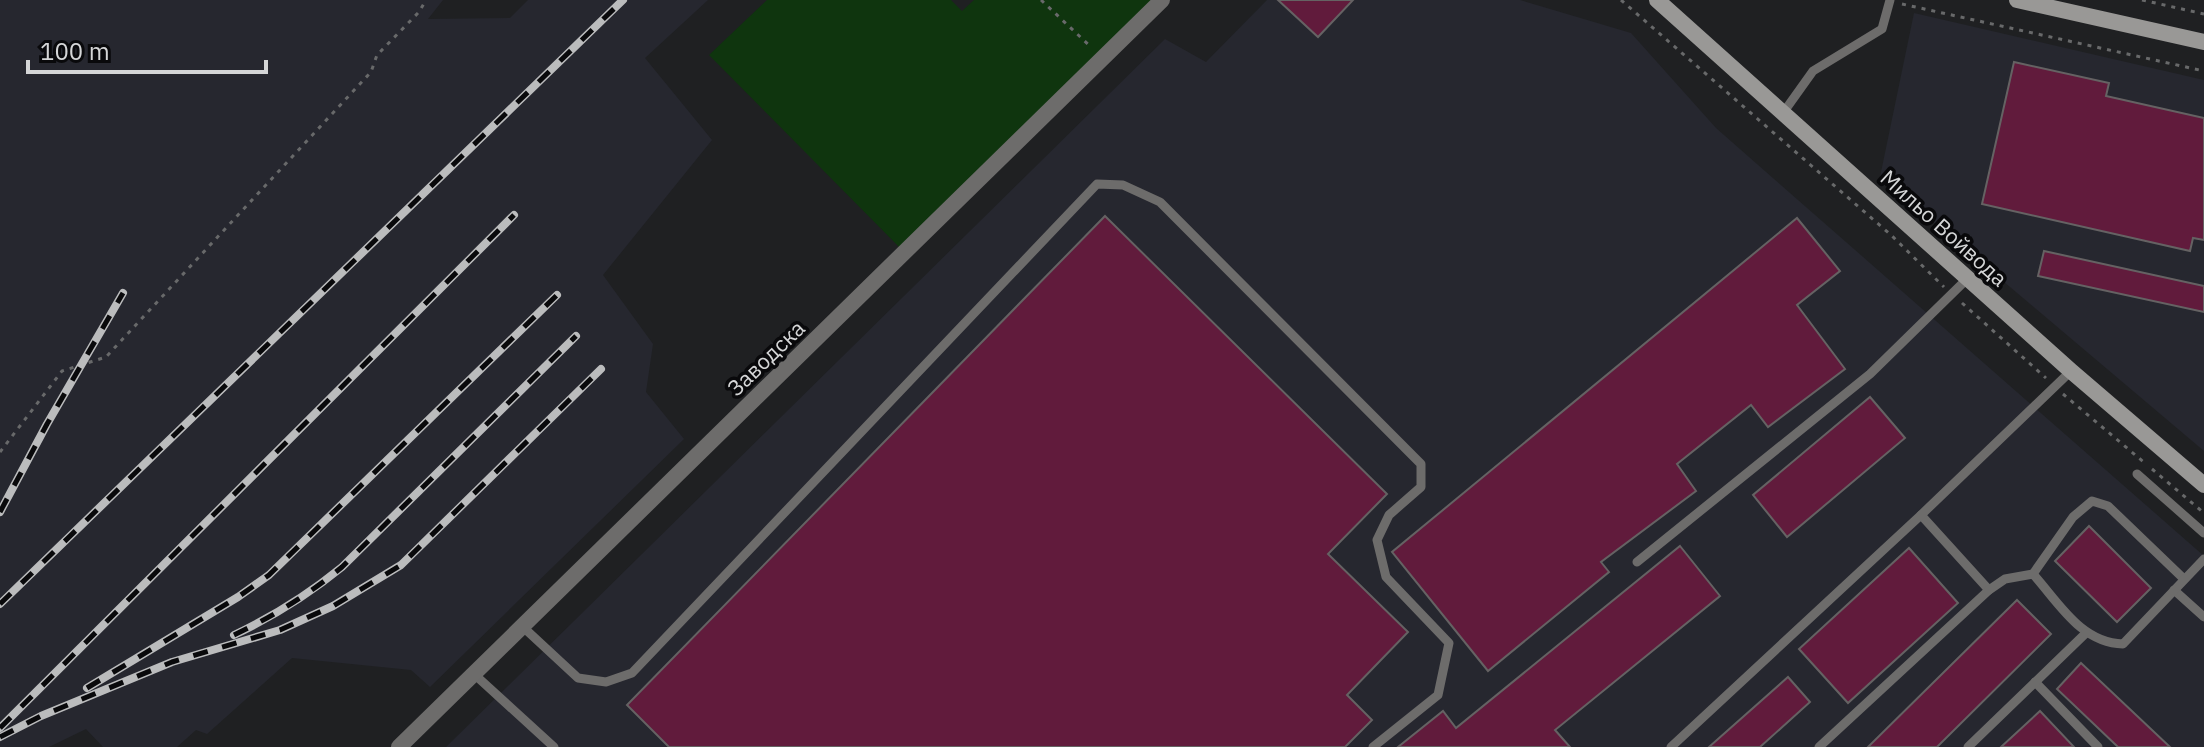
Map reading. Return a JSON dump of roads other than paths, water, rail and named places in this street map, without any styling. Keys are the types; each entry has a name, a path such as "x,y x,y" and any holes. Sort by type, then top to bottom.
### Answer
{"street":[{"name":"Заводска","path":"399,747 1162,0"},
{"name":"Мильо Войвода","path":"1657,0 2071,371 2204,485"},
{"path":"2017,0 2204,42"}],"lane":[{"path":"1783,113 1813,71 1882,29 1890,1"},
{"path":"523,627 578,678 606,682 632,673 1097,184 1123,185 1160,202 1421,464 1421,487 1389,515 1377,540 1386,577 1449,643 1438,695 1373,747"},
{"path":"1637,562 1870,374 1968,278"},
{"path":"1671,747 2071,371"},
{"path":"2137,474 2204,533"},
{"path":"1819,747 1989,590 2005,579 2033,574 2073,517 2092,501 2108,506 2184,579"},
{"path":"1921,515 1989,590"},
{"path":"2033,574 2086,633 2106,644 2123,644 2204,559"},
{"path":"2174,590 2204,617"},
{"path":"1968,747 2086,633"},
{"path":"474,674 554,747"},
{"path":"2035,682 2098,747"}],"railway":[{"path":"0,604 623,0"},
{"path":"0,728 514,215"},
{"path":"0,512 123,293"},
{"path":"87,688 269,575 557,295"},
{"path":"234,635 291,604 342,567 576,336"},
{"path":"0,737 41,716 172,662 280,630 333,606 401,565 601,369"}]}
